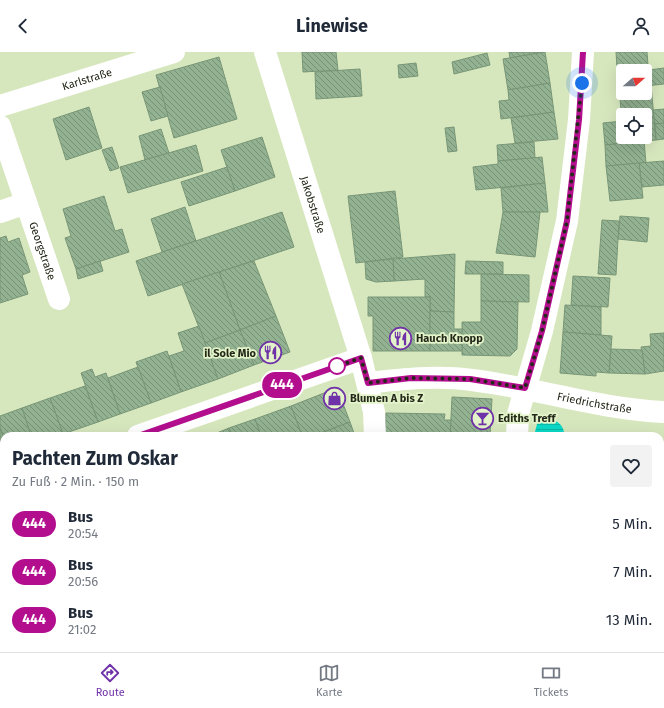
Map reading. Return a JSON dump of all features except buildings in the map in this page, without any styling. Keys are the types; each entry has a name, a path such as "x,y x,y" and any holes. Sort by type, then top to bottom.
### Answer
{"street":[{"name":"Karlstraße","path":"0,106 174,52"},
{"name":"Jakobstraße","path":"265,52 361,358 374,412 375,432"},
{"path":"517,432 518,414 544,324 567,221 579,120 583,52"},
{"name":"Georgstraße","path":"0,126 59,299"},
{"path":"0,212 26,203"},
{"path":"149,432 361,358"},
{"name":"Friedrichstraße","path":"368,383 411,378 470,379 525,388 595,404 641,411 664,412"}],"water":[{"path":"546,419 553,420 559,423 564,432 535,432 537,424"}],"bus line":[{"name":"444","path":"149,432 361,358 368,383 411,378 470,379 525,388 542,331 567,221 584,71 583,52"}],"place":[{"name":"Hauch Knopp","path":"401,338"},
{"name":"il Sole Mio","path":"271,353"},
{"name":"Blumen A bis Z","path":"334,398"},
{"name":"Ediths Treff","path":"483,418"}],"route":[{"path":"337,366 332,368 361,358 368,383 411,378 470,379 525,388 542,331 567,221 582,83"}]}
